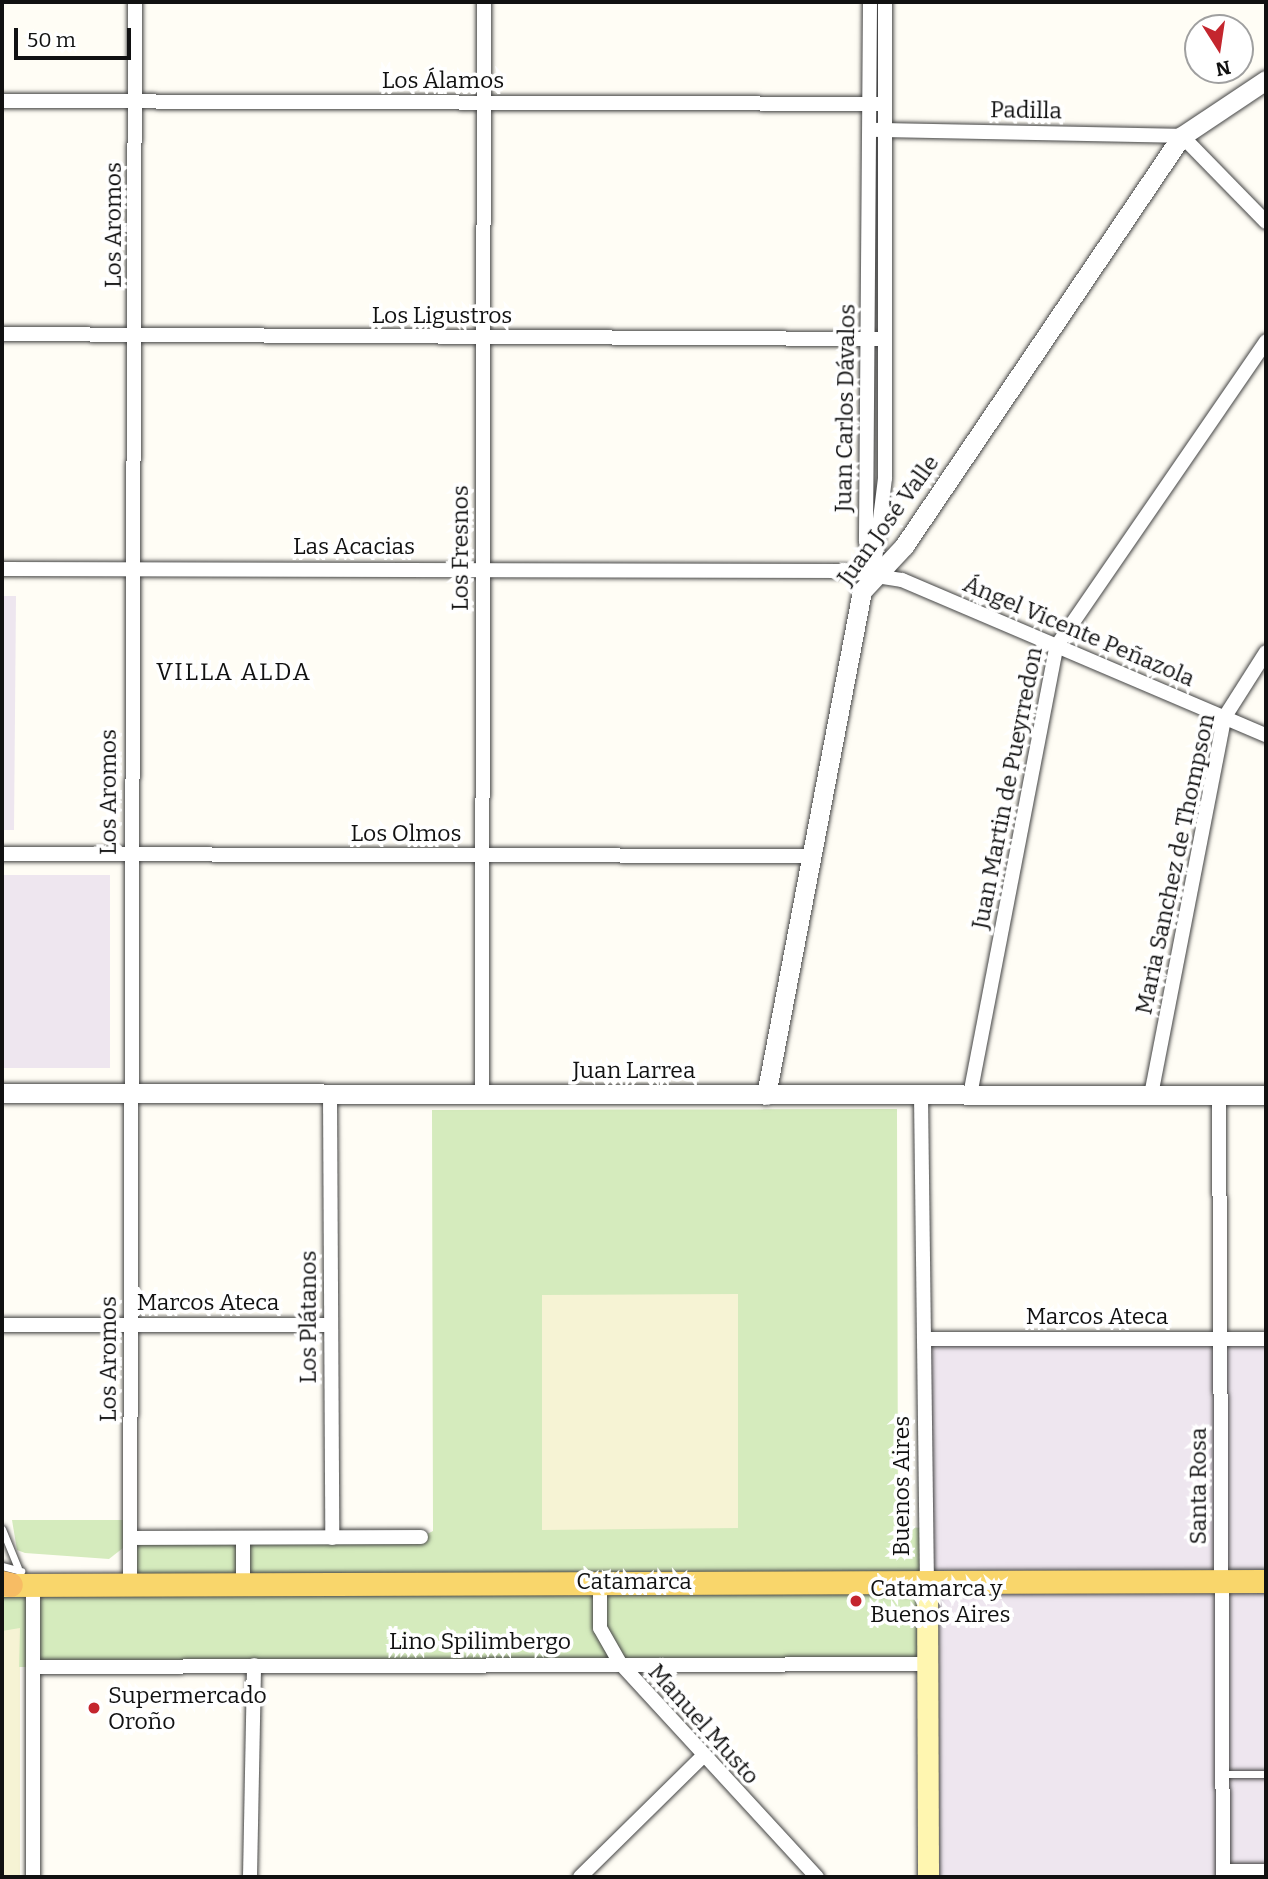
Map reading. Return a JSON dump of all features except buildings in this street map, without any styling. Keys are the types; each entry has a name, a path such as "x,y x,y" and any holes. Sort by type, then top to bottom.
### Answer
{"main road":[{"name":"Catamarca","path":"10,1580 1266,1581"},
{"name":"Buenos Aires","path":"927,1581 928,1877"}],"street":[{"name":"Los Aromos","path":"130,1582 130,855 135,2"},
{"name":"Los Fresnos","path":"482,1095 484,2"},
{"name":"Juan Carlos Dávalos","path":"870,2 869,130 876,339"},
{"name":"Juan Carlos Dávalos","path":"873,576 866,541 885,104 886,2"},
{"name":"Juan José Valle","path":"766,1095 854,608 873,576 904,546 1182,136 1266,80"},
{"name":"Los Álamos","path":"2,101 885,104"},
{"name":"Padilla","path":"869,130 1182,136"},
{"path":"1182,136 1266,222"},
{"name":"Los Ligustros","path":"2,334 483,339 876,339"},
{"name":"Juan Martin de Pueyrredon","path":"970,1095 1056,647 1266,341"},
{"name":"Las Acacias","path":"2,569 483,569 873,576"},
{"name":"Ángel Vicente Peñazola","path":"873,576 902,580 1266,735"},
{"name":"Maria Sanchez de Thompson","path":"1151,1095 1224,718 1266,652"},
{"name":"Los Olmos","path":"2,854 809,856"},
{"name":"Juan Larrea","path":"2,1093 1266,1095"},
{"name":"Los Plátanos","path":"330,1095 332,1538"},
{"name":"Buenos Aires","path":"921,1095 928,1339 927,1581"},
{"name":"Santa Rosa","path":"1219,1095 1223,1874"},
{"name":"Marcos Ateca","path":"2,1325 331,1325"},
{"name":"Marcos Ateca","path":"928,1339 1266,1339"},
{"path":"130,1538 421,1537"},
{"path":"243,1538 243,1582"},
{"path":"10,1580 34,1667 33,1877"},
{"name":"Manuel Musto","path":"600,1581 600,1628 620,1663 701,1758 817,1877"},
{"name":"Lino Spilimbergo","path":"34,1667 927,1664"},
{"path":"250,1877 254,1665"},
{"path":"580,1877 701,1758"},
{"path":"1223,1874 1266,1871"}],"lane":[{"path":"2,1529 10,1580"},
{"path":"1222,1774 1266,1774"}],"shaded area":[{"path":"2,596 16,596 14,830 2,830"},
{"path":"2,875 110,875 110,1068 2,1068"},
{"path":"542,1294 738,1294 738,1531 542,1531"},
{"path":"928,1339 1266,1339 1266,1871 1223,1877 928,1877"},
{"path":"2,1628 20,1628 20,1877 2,1877"}],"green space":[{"path":"897,1109 898,1527 927,1528 927,1664 19,1667 20,1628 2,1631 2,1587 130,1582 130,1538 421,1537 433,1531 432,1110","holes":["738,1294 738,1528 542,1530 542,1295"]},
{"path":"12,1520 123,1520 123,1548 109,1559 25,1553 17,1550"}],"place":[{"name":"Catamarca y Buenos Aires","path":"856,1601"},
{"name":"Supermercado Oroño","path":"94,1708"}],"district":[{"name":"VILLA ALDA","path":"234,673"}]}
